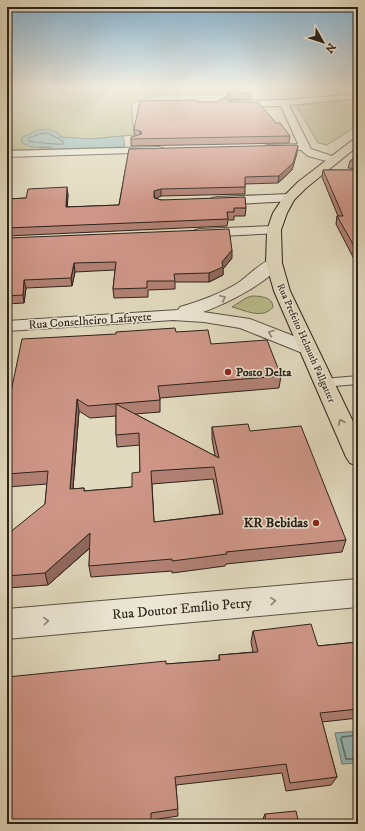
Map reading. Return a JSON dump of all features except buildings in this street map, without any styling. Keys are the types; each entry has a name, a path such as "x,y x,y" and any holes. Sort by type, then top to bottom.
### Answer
{"main road":[{"name":"Rua Prefeito Helmuth Fallgatter","path":"358,141 302,184 289,198 280,213 274,230 274,264 282,291 358,457"}],"street":[{"path":"294,125 304,147 312,154 334,160"},
{"path":"257,148 304,147"},
{"path":"7,154 169,150"},
{"path":"317,173 338,173"},
{"path":"206,201 289,198"},
{"path":"188,233 274,230"},
{"name":"Rua Conselheiro Lafayete","path":"173,315 199,308 235,293 274,264"},
{"name":"Rua Conselheiro Lafayete","path":"7,326 173,315 226,319 244,323 307,348"},
{"name":"Rua Doutor Emílio Petry","path":"7,624 358,593"}],"lane":[{"path":"323,382 358,380"}],"green space":[{"path":"7,125 133,125 134,135 91,139 60,137 39,148 50,147 52,149 7,150"},
{"path":"307,125 358,125 327,145 318,143"},
{"path":"252,296 268,299 271,301 273,307 269,311 259,314 232,307"}],"water":[{"path":"48,129 58,133 61,137 91,139 123,136 125,147 52,149 50,147 32,147 22,143 21,138 38,130"},
{"path":"358,731 358,763 342,764 335,733"}],"place":[{"name":"Posto Delta","path":"228,372"},
{"name":"KR Bebidas","path":"316,523"}]}
